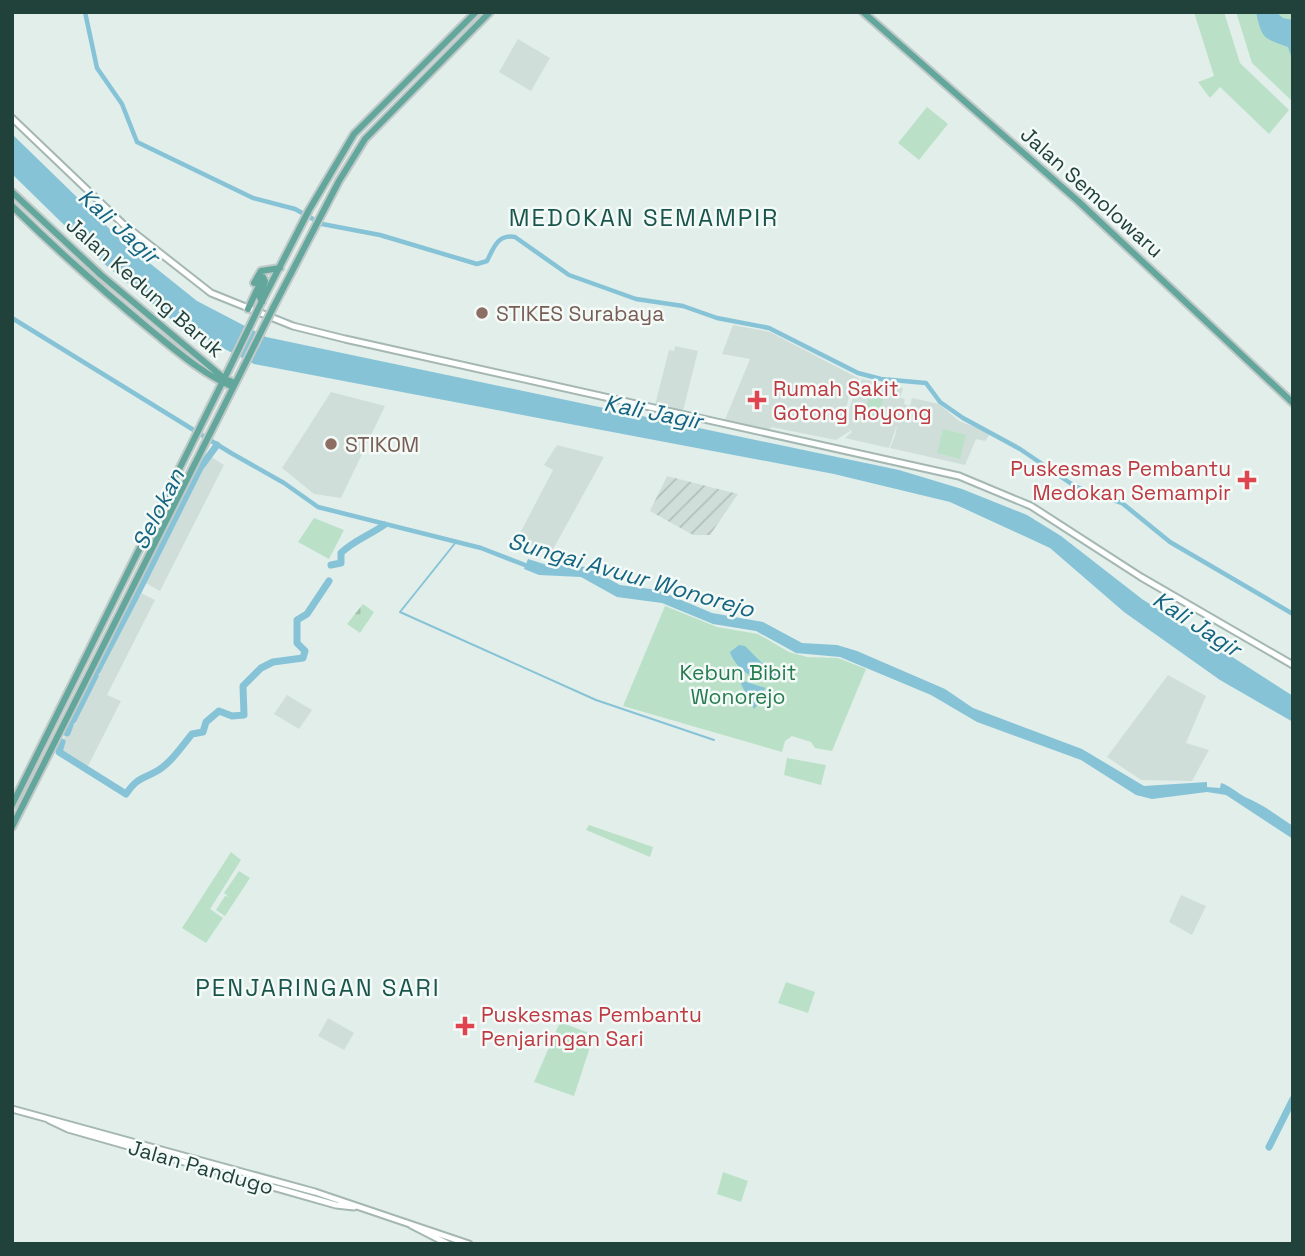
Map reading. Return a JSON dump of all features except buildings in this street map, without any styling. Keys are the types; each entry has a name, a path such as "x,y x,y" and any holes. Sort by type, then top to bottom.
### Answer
{"main road":[{"path":"12,805 262,303 309,211 354,134 385,100 476,12"},
{"path":"12,828 320,216 370,133 490,12"},
{"name":"Jalan Semolowaru","path":"863,12 1078,201 1293,403"},
{"name":"Jalan Kedung Baruk","path":"12,192 71,248 224,381"},
{"name":"Jalan Kedung Baruk","path":"12,206 64,256 199,369 224,381"},
{"path":"64,256 71,248"},
{"path":"246,309 258,274 268,268 280,268"},
{"path":"246,309 263,277 265,281 259,295 262,303"},
{"path":"224,381 236,382"},
{"path":"47,735 50,740 55,740"},
{"path":"41,748 49,752"}],"street":[{"path":"12,118 138,238 211,293 246,309 293,326 345,339 959,475 1031,506 1149,582 1293,665"},
{"name":"Jalan Pandugo","path":"12,1109 68,1129 336,1205 356,1206 469,1244"},
{"name":"Jalan Pandugo","path":"411,1225 448,1244"}],"shaded area":[{"path":"518,39 550,58 531,91 499,72"},
{"path":"733,325 770,332 860,379 849,397 843,421 845,426 853,396 862,379 903,388 900,398 905,399 904,404 910,406 912,398 939,404 959,421 991,433 985,441 976,439 965,465 890,448 897,425 889,448 845,438 852,432 847,427 850,431 836,440 771,427 769,432 724,422 750,359 722,354"},
{"path":"675,346 698,351 683,411 655,405 669,350 674,351"},
{"name":"STIKOM","path":"331,392 385,406 341,498 314,494 282,468"},
{"path":"557,445 604,457 551,553 517,539 553,470 544,465"},
{"path":"205,453 224,465 160,591 144,582 142,576"},
{"path":"667,476 738,494 710,535 693,535 650,511"},
{"path":"137,591 155,600 107,695 121,701 86,770 57,752"},
{"path":"1168,675 1206,696 1186,743 1209,750 1192,781 1141,780 1107,757"},
{"path":"287,695 312,710 299,729 274,714"},
{"path":"1181,895 1206,906 1192,935 1169,922"},
{"path":"328,1018 354,1033 344,1050 318,1036"}],"green space":[{"path":"1194,12 1224,12 1240,63 1289,110 1269,134 1220,87 1210,98 1198,82 1214,76"},
{"path":"1236,12 1293,12 1293,102 1252,63"},
{"path":"927,107 948,124 919,160 898,143"},
{"path":"869,396 883,399 878,420 864,417"},
{"path":"943,429 966,435 960,459 937,453"},
{"path":"314,518 344,530 329,559 298,542"},
{"path":"363,604 374,612 360,633 347,624"},
{"name":"Kebun Bibit Wonorejo","path":"665,606 717,627 758,634 789,652 807,657 838,658 866,669 832,751 815,748 811,742 792,736 785,741 782,752 623,706"},
{"path":"787,758 826,765 821,785 784,775"},
{"path":"589,825 653,847 650,857 586,830"},
{"path":"231,852 241,860 210,909 223,918 206,943 182,928"},
{"path":"239,871 250,878 225,916 216,910 225,896 229,897 224,893"},
{"path":"786,982 815,992 808,1013 778,1003"},
{"path":"560,1022 594,1035 574,1096 534,1082"},
{"path":"723,1172 748,1181 741,1202 717,1194"}],"water":[{"path":"1256,12 1276,12 1283,18 1293,20 1293,62 1288,47 1262,33"},
{"path":"12,134 122,241 197,301 266,337 899,470 962,489 1027,515 1061,536 1142,599 1293,696 1293,722 1220,680 1124,612 1050,548 950,502 834,474 254,364 178,325 102,262 12,174"},
{"name":"Sungai Avuur Wonorejo","path":"528,559 544,564 587,567 620,585 658,590 712,613 763,622 802,643 837,645 857,651 945,689 973,708 1082,749 1144,786 1207,782 1207,787 1220,788 1221,783 1225,784 1293,826 1293,839 1226,795 1207,792 1152,799 1136,795 1081,760 977,722 931,695 840,657 796,653 756,631 713,624 662,603 617,597 581,577 539,575 524,569"},
{"path":"739,645 745,646 765,666 780,670 779,676 764,679 745,672 730,652"},
{"path":"743,681 766,688 759,696 761,701 754,709 741,684"}],"waterway":[{"path":"85,12 97,68 122,104 137,142 253,198 295,209 322,224 380,235 477,264 487,261 494,246 501,240 515,237 569,275 636,299 683,306 717,318 769,328 858,373 881,379 926,383 940,402 963,418 1020,449 1076,487 1122,503 1170,542 1293,614"},
{"name":"Sungai Avuur Wonorejo","path":"12,318 284,483 318,507 481,548 530,567"},
{"name":"Selokan","path":"138,592 200,468 217,445"},
{"name":"Selokan","path":"331,565 341,563 341,553 384,525"},
{"path":"456,542 400,612 596,700 714,740"},
{"name":"Selokan","path":"62,742 59,752 126,794 137,782 167,764 192,734 203,732 206,722 219,711 232,716 244,715 243,686 261,668 273,662 303,658 305,651 297,643 297,620 307,614 329,581"},
{"name":"Selokan","path":"97,671 136,596"},
{"name":"Selokan","path":"73,720 95,676"},
{"name":"Selokan","path":"67,733 70,725"},
{"name":"Selokan","path":"1269,1147 1293,1099"}],"place":[{"name":"STIKES Surabaya","path":"482,313"},
{"name":"Rumah Sakit Gotong Royong","path":"757,400"},
{"name":"STIKOM","path":"331,444"},
{"name":"Puskesmas Pembantu Medokan Semampir","path":"1247,480"},
{"name":"Puskesmas Pembantu Penjaringan Sari","path":"465,1026"}],"district":[{"name":"MEDOKAN SEMAMPIR","path":"644,217"},
{"name":"PENJARINGAN SARI","path":"318,987"}],"water label":[{"name":"Kali Jagir","path":"119,226"},
{"name":"Kali Jagir","path":"653,412"},
{"name":"Kali Jagir","path":"1197,624"}]}
